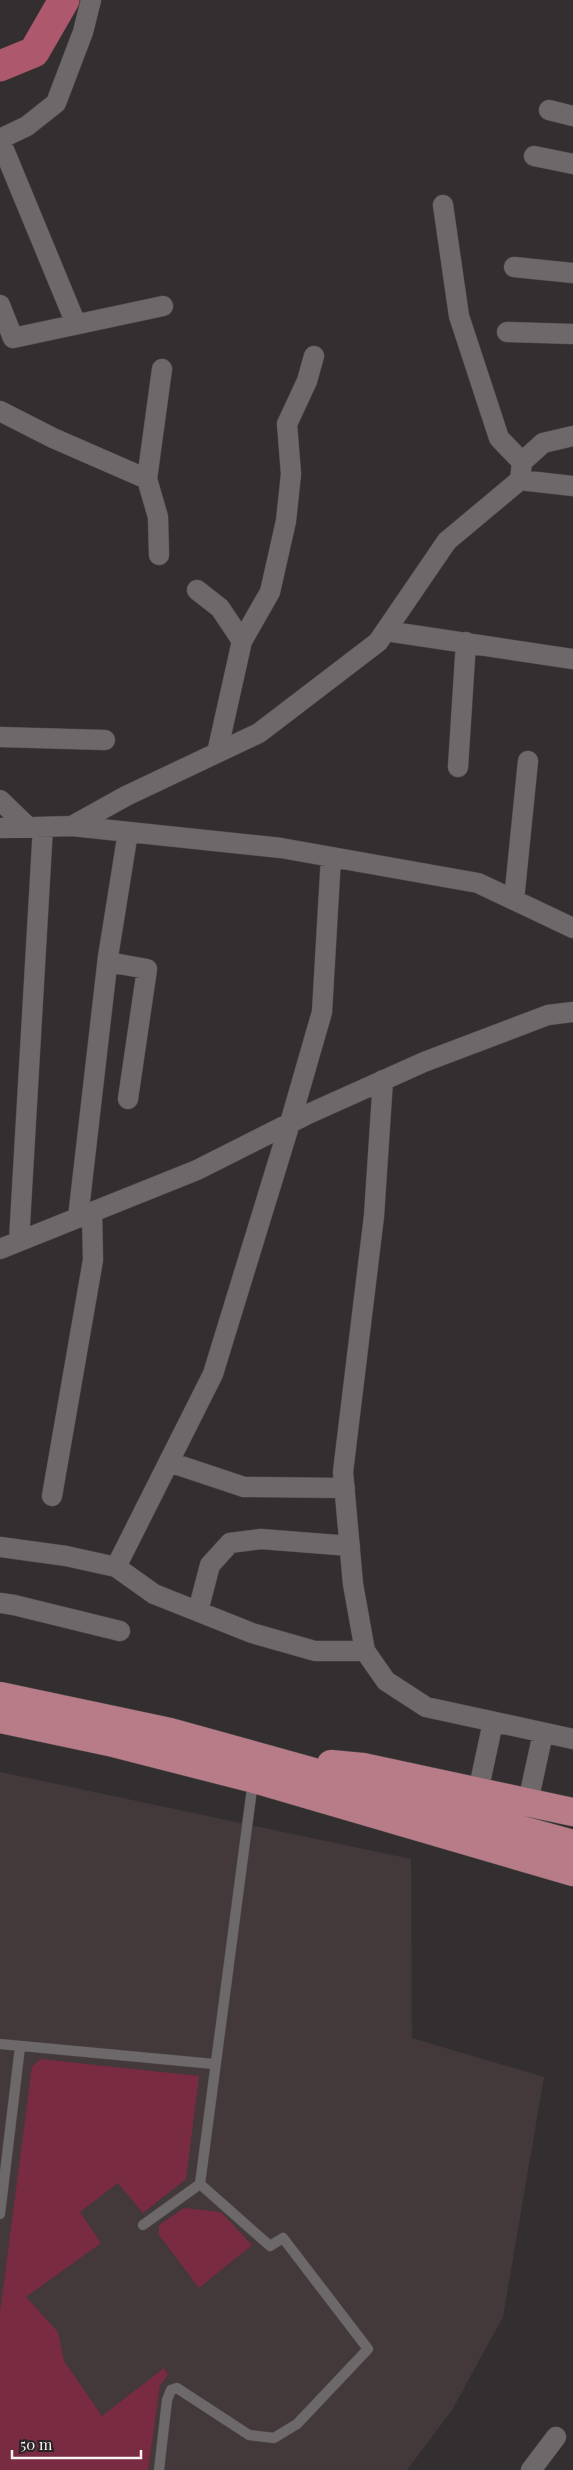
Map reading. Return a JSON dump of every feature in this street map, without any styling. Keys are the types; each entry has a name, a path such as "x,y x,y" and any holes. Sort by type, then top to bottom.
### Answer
{"highway":[{"path":"0,1696 170,1732 256,1768 573,1872"},
{"path":"0,1719 109,1742 256,1768 573,1844"},
{"path":"256,1768 362,1767 573,1812"}],"street":[{"path":"76,324 0,139 27,126 56,103 83,32 91,0"},
{"path":"548,110 573,116"},
{"path":"534,156 573,164"},
{"path":"443,204 458,316 499,438 521,471 573,486"},
{"path":"514,267 573,273"},
{"path":"0,305 13,338 163,306"},
{"path":"507,332 573,334"},
{"path":"217,753 242,641 270,592 286,522 290,474 287,424 307,381 314,356"},
{"path":"159,555 158,517 147,479 162,369"},
{"path":"0,411 53,438 147,479"},
{"path":"72,826 126,796 258,733 378,642 447,541 521,471 542,443 573,436"},
{"path":"197,590 220,608 242,641"},
{"path":"386,631 573,659"},
{"path":"458,767 466,642"},
{"path":"0,737 105,740"},
{"path":"514,900 528,761"},
{"path":"0,800 36,827"},
{"path":"0,828 72,826 281,848 478,883 573,928"},
{"path":"20,1241 36,827"},
{"path":"52,1496 93,1260 85,1215 108,962 128,832"},
{"path":"116,1567 213,1374 290,1123 322,1012 331,857"},
{"path":"108,962 147,969 128,1100"},
{"path":"0,1249 196,1170 290,1123 424,1062 548,1015 573,1012"},
{"path":"383,1080 374,1216 343,1472 353,1584 365,1651 386,1681 426,1707 573,1739"},
{"path":"169,1462 244,1487 345,1488"},
{"path":"198,1611 210,1565 230,1543 261,1539 350,1546"},
{"path":"0,1547 66,1556 116,1567 154,1594 252,1633 315,1652 365,1651"},
{"path":"0,1603 120,1631"},
{"path":"478,1792 492,1722"},
{"path":"528,1802 543,1733"},
{"path":"531,2470 556,2437"}],"lane":[{"path":"143,2225 200,2184 214,2064 256,1768"},
{"path":"0,2044 214,2064"},
{"path":"0,2214 20,2047"},
{"path":"159,2470 167,2400 171,2390 177,2388 249,2435 274,2438 297,2424 368,2349 283,2238 270,2246 200,2184"}],"shaded area":[{"path":"0,1772 411,1859 412,2038 544,2077 503,2317 452,2410 407,2470 0,2470"},
{"path":"41,2059 199,2076 186,2179 143,2213 118,2183 80,2212 101,2243 26,2297 58,2332 64,2361 102,2416 164,2368 168,2375 160,2385 148,2470 0,2470 0,2313 32,2066"},
{"path":"184,2208 221,2212 252,2245 199,2288 159,2235 159,2225"}],"waterway":[{"path":"0,66 34,52 64,0"}]}
